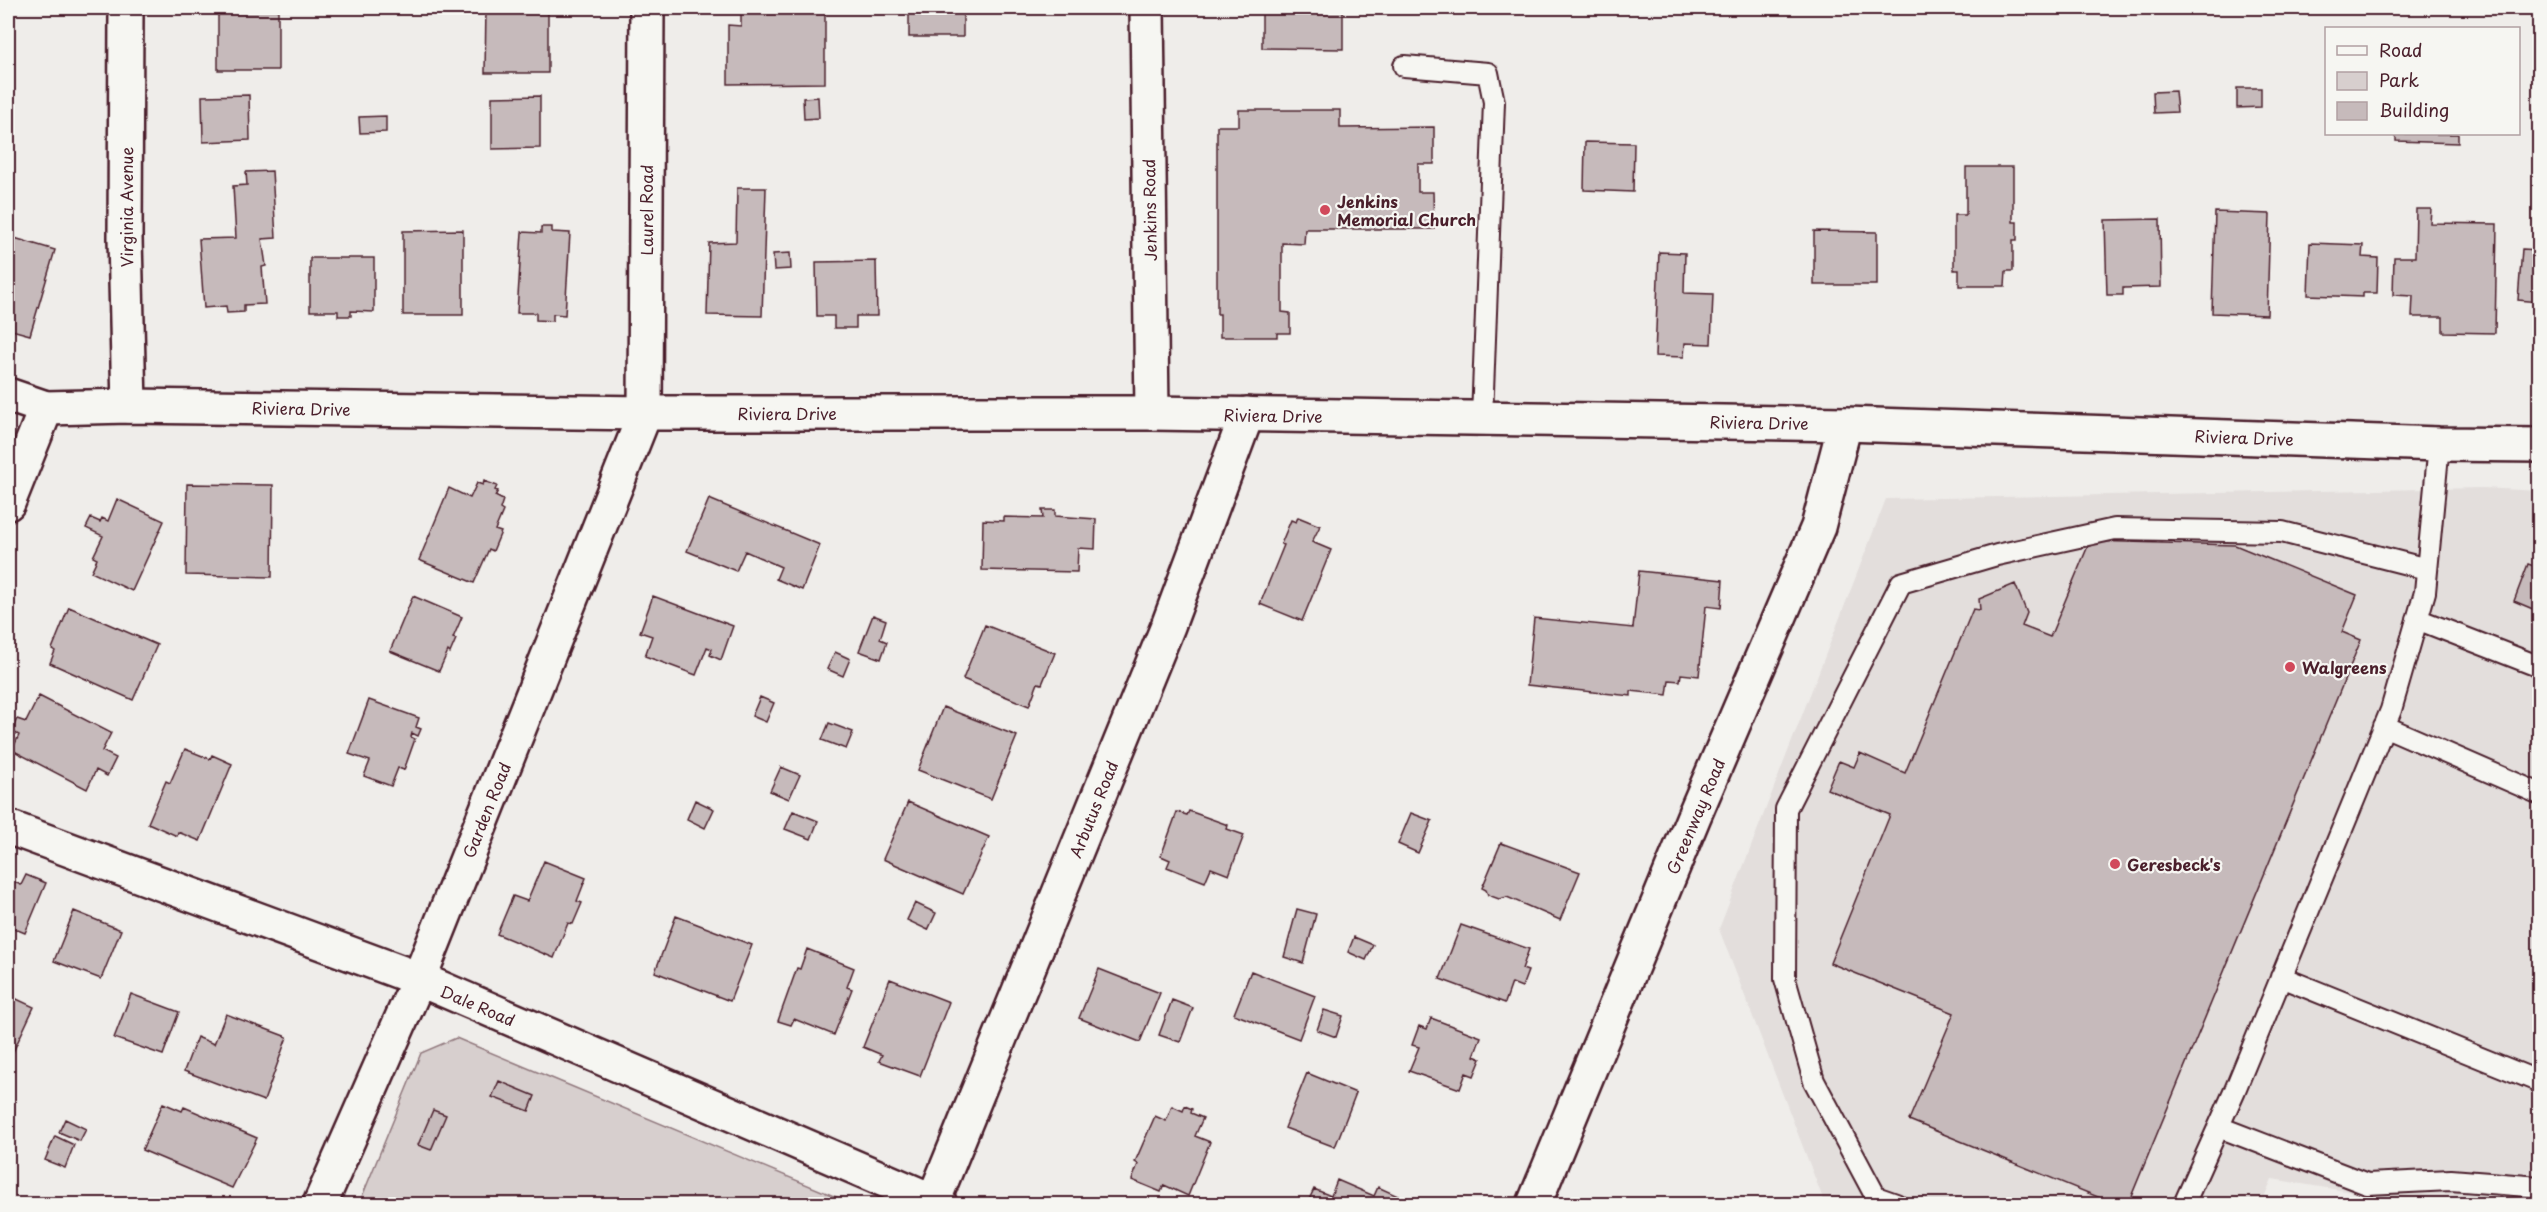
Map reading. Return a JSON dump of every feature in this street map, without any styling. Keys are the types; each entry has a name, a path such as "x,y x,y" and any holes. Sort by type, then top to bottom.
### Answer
{"street":[{"name":"Virginia Avenue","path":"126,8 125,238 129,406"},
{"name":"Laurel Road","path":"645,413 647,8"},
{"name":"Jenkins Road","path":"1147,8 1152,413"},
{"name":"Riviera Drive","path":"8,395 46,408 129,406 645,413 1247,414 1845,424 2439,444 2540,445"},
{"path":"8,502 46,408"},
{"name":"Garden Road","path":"320,1204 419,979 645,413"},
{"name":"Arbutus Road","path":"936,1203 1168,626 1247,414"},
{"name":"Greenway Road","path":"1534,1204 1694,816 1818,527 1845,424"},
{"name":"Dale Road","path":"8,826 419,979 936,1203"}],"lane":[{"path":"1404,66 1488,73 1494,102 1482,418"},
{"path":"2184,1204 2281,977 2384,726 2425,592 2439,444"},
{"path":"1896,1204 1876,1197 1814,1081 1785,979 1785,896 1786,808 1901,583 1997,555 2115,529 2282,532 2427,569"},
{"path":"2417,619 2540,667"},
{"path":"2384,726 2540,794"},
{"path":"2281,977 2540,1082"},
{"path":"2218,1127 2367,1184 2451,1180 2540,1187"}],"shaded area":[{"path":"2483,488 2539,491 2539,1204 2425,1204 2272,1179 2261,1204 1825,1204 1719,929 1886,499"}],"green space":[{"path":"456,1038 853,1204 359,1204 421,1053"}],"building":[{"path":"218,8 278,8 278,70 218,70"},
{"path":"396,8 418,8 418,10 396,12"},
{"path":"486,8 548,8 548,73 485,73"},
{"path":"741,8 825,8 825,83 728,84 728,25 741,26"},
{"path":"909,8 963,8 963,37 909,37"},
{"path":"1262,8 1343,8 1343,49 1262,48"},
{"path":"2237,88 2261,88 2261,107 2237,108"},
{"path":"2175,91 2177,112 2154,113 2153,92"},
{"path":"249,95 250,140 203,142 202,96"},
{"path":"540,96 540,148 492,149 492,97"},
{"path":"818,97 819,118 804,119 803,98"},
{"name":"Jenkins Memorial Church","path":"1239,110 1340,110 1340,128 1434,127 1434,164 1418,164 1418,192 1433,192 1434,229 1305,229 1304,244 1282,243 1282,312 1290,313 1290,333 1277,333 1277,337 1220,337 1220,314 1217,314 1217,126 1239,126"},
{"path":"386,116 386,132 360,133 359,117"},
{"path":"2396,135 2458,135 2458,143 2396,141"},
{"path":"1585,142 1634,143 1633,192 1584,190"},
{"path":"1966,167 2013,167 2013,222 2017,222 2017,240 2013,240 2013,271 2006,271 2005,286 1959,286 1959,270 1954,270 1954,215 1966,215"},
{"path":"272,171 276,238 262,239 266,266 262,267 265,304 244,305 244,312 227,313 226,306 204,308 199,239 236,238 233,186 247,185 246,172"},
{"path":"737,188 766,188 762,316 707,315 709,243 736,242"},
{"path":"2416,209 2431,209 2430,223 2497,224 2495,333 2443,332 2443,317 2412,317 2413,296 2393,295 2394,257 2415,257"},
{"path":"2215,212 2270,214 2267,315 2212,313"},
{"path":"2160,219 2161,287 2123,288 2123,295 2107,295 2105,220"},
{"path":"541,227 552,227 552,232 570,233 565,315 553,314 553,321 536,320 536,313 517,313 522,232 541,233"},
{"path":"463,230 463,315 403,315 403,231"},
{"path":"1814,231 1877,232 1877,285 1814,285"},
{"path":"11,237 55,250 30,335 8,329 8,251"},
{"path":"2310,243 2363,245 2362,257 2378,258 2377,293 2363,293 2363,297 2308,295"},
{"path":"2522,249 2540,250 2540,302 2518,300"},
{"path":"1659,252 1685,253 1684,293 1713,294 1711,344 1685,343 1684,357 1655,356"},
{"path":"790,253 791,269 774,270 773,254"},
{"path":"310,258 374,258 374,312 351,311 351,316 338,316 338,311 310,311"},
{"path":"876,261 877,316 856,316 856,328 834,328 834,316 817,316 816,262"},
{"path":"484,481 497,486 495,490 498,491 495,496 503,500 500,509 503,511 495,530 501,532 493,551 489,549 474,583 419,560 449,488 470,498 477,483 483,485"},
{"path":"187,484 273,485 272,577 186,575"},
{"path":"117,499 164,521 132,591 91,572 97,559 93,557 103,536 86,528 91,518 100,522 102,518 108,521"},
{"path":"709,499 820,545 802,590 776,579 781,567 745,551 736,571 687,551"},
{"path":"1042,510 1055,510 1055,516 1096,519 1095,549 1078,548 1077,572 982,570 983,520 1004,521 1004,517 1043,518"},
{"path":"1298,517 1320,526 1312,542 1331,550 1302,621 1260,604 1284,545 1281,544 1291,520 1296,522"},
{"path":"2090,541 2235,545 2357,595 2342,632 2361,640 2128,1204 2115,1204 1909,1120 1954,1013 1830,963 1890,815 1827,789 1839,761 1854,767 1860,753 1905,773 1973,609 1980,610 1979,599 2015,584 2027,613 2022,626 2050,637"},
{"path":"2528,564 2540,568 2540,612 2514,601"},
{"path":"1639,571 1723,580 1721,608 1706,606 1699,676 1681,674 1680,681 1669,680 1667,695 1631,691 1631,696 1527,685 1534,618 1633,628"},
{"path":"413,596 462,617 453,638 456,639 439,671 390,651"},
{"path":"653,596 733,626 721,660 710,655 712,649 707,647 696,675 645,656 652,636 640,632"},
{"path":"69,607 157,645 133,700 50,663 55,651 52,649"},
{"path":"873,615 886,620 880,639 887,642 881,659 859,651"},
{"path":"985,625 1055,653 1042,684 1038,683 1029,706 963,679"},
{"path":"835,652 850,659 843,676 827,669"},
{"path":"39,696 111,733 102,751 116,758 107,776 96,770 87,789 12,750 19,735 11,731 17,719 26,722"},
{"path":"760,697 774,703 766,722 752,716"},
{"path":"369,700 419,718 416,727 421,729 418,736 412,733 411,737 415,739 404,770 398,768 391,786 364,776 370,761 349,754"},
{"path":"943,707 1017,736 991,799 918,770"},
{"path":"829,723 853,732 846,749 822,740"},
{"path":"185,749 210,759 212,755 232,764 200,841 178,832 177,836 148,823 166,781 170,783"},
{"path":"781,767 800,775 789,799 770,791"},
{"path":"695,800 714,809 705,828 687,819"},
{"path":"908,802 989,837 963,894 883,859"},
{"path":"793,811 818,821 811,839 785,829"},
{"path":"1189,811 1228,825 1227,829 1244,835 1229,875 1211,868 1205,882 1167,867 1170,860 1161,856 1177,812 1187,815"},
{"path":"1411,813 1432,821 1418,853 1398,844"},
{"path":"1501,843 1580,872 1560,920 1507,897 1499,899 1488,895 1482,888"},
{"path":"544,861 586,878 577,901 582,903 573,924 568,923 554,958 497,934 513,896 527,901"},
{"path":"26,875 46,883 25,933 8,926 8,879 21,885"},
{"path":"915,903 936,913 928,930 907,920"},
{"path":"1297,909 1316,914 1303,963 1284,957"},
{"path":"74,911 121,930 101,979 54,961"},
{"path":"676,916 752,945 730,1001 655,972"},
{"path":"1461,925 1529,949 1522,969 1528,971 1522,987 1512,983 1505,1003 1440,979"},
{"path":"1354,937 1373,945 1366,960 1348,952"},
{"path":"807,949 854,968 847,987 852,989 834,1035 794,1019 791,1025 778,1021 797,968 800,969"},
{"path":"1099,969 1160,993 1140,1042 1079,1018"},
{"path":"1251,971 1315,996 1299,1039 1234,1014"},
{"path":"890,979 949,1002 920,1076 879,1061 882,1055 863,1047"},
{"path":"131,994 179,1012 163,1055 114,1038"},
{"path":"8,995 34,1007 12,1054 8,1052"},
{"path":"1172,1000 1193,1008 1180,1042 1159,1035"},
{"path":"1324,1010 1343,1016 1336,1037 1317,1030"},
{"path":"226,1014 287,1037 264,1101 184,1071 197,1037 214,1044"},
{"path":"1431,1018 1481,1037 1474,1056 1481,1059 1474,1076 1466,1073 1460,1089 1409,1071 1419,1047 1412,1045 1419,1026 1427,1029"},
{"path":"1307,1073 1356,1093 1335,1147 1285,1128"},
{"path":"499,1081 535,1096 529,1111 492,1097"},
{"path":"163,1103 182,1111 184,1107 257,1138 232,1188 142,1150"},
{"path":"1172,1106 1183,1111 1185,1106 1192,1109 1191,1113 1203,1118 1195,1136 1210,1142 1188,1196 1164,1185 1161,1192 1132,1180 1138,1164 1135,1162 1155,1116 1166,1121"},
{"path":"433,1110 446,1115 431,1150 418,1145"},
{"path":"65,1119 86,1129 80,1141 59,1132"},
{"path":"55,1136 74,1145 65,1168 45,1160"},
{"path":"1337,1180 1374,1196 1378,1187 1398,1196 1394,1204 1307,1204 1314,1189 1331,1196"}],"place":[{"name":"Jenkins Memorial Church","path":"1325,210"},
{"name":"Walgreens","path":"2290,667"},
{"name":"Geresbeck's","path":"2115,864"}]}
